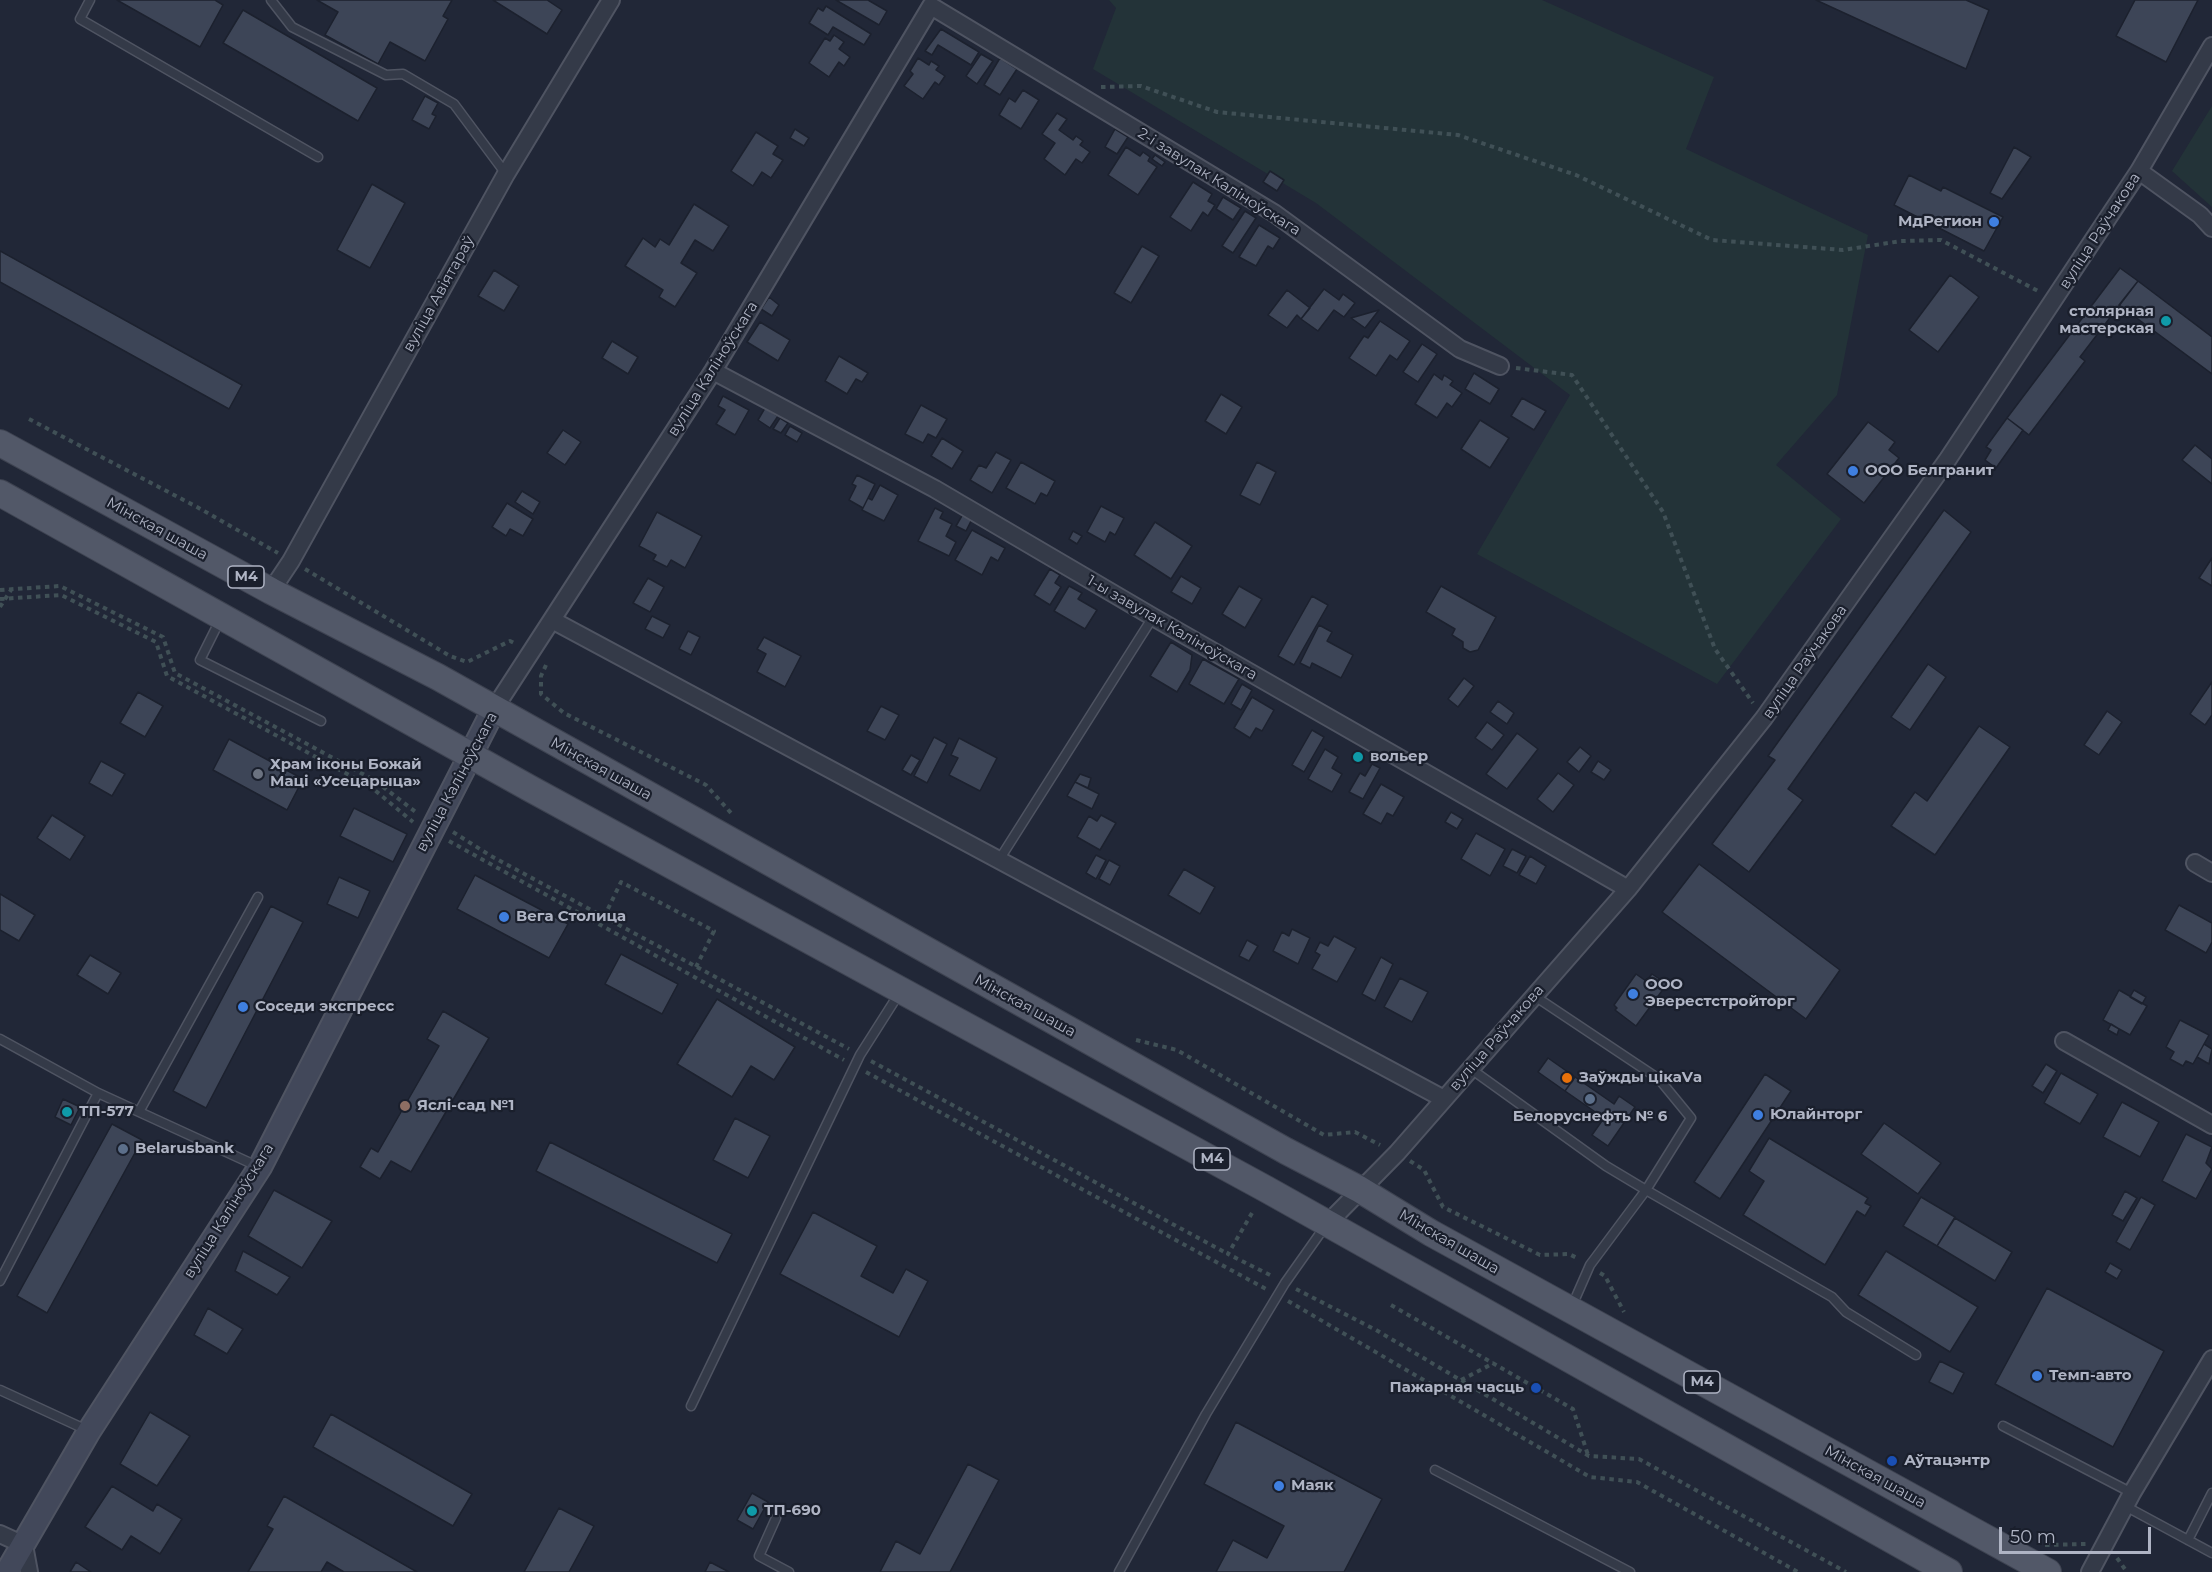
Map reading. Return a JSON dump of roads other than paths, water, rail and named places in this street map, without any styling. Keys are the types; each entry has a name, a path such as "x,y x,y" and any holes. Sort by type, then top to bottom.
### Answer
{"main road":[{"name":"Мінская шаша","path":"0,443 271,591 494,709 1234,1123 1359,1189 1431,1233 2048,1572"},
{"name":"М4","path":"0,493 469,755 1327,1224 1949,1572"},
{"name":"вуліца Каліноўскага","path":"7,1572 89,1431 260,1167 494,709"}],"street":[{"name":"вуліца Авіятараў","path":"271,591 291,561 506,174 611,0"},
{"name":"2-і завулак Каліноўскага","path":"931,6 1275,213 1460,350 1500,366"},
{"name":"вуліца Каліноўскага","path":"494,709 713,371 931,6"},
{"name":"вуліца Раўчакова","path":"1327,1224 1397,1153 1628,889 1764,718 1948,459 2055,299 2139,171 2212,46"},
{"path":"2139,171 2200,215 2212,228"},
{"name":"1-ы завулак Каліноўскага","path":"713,371 935,489 1153,617 1628,889"},
{"path":"552,620 1444,1099"},
{"path":"2195,863 2212,873"},
{"path":"2064,1041 2212,1125"},
{"path":"2090,1572 2129,1500 2212,1359"},
{"path":"0,1534 24,1545 29,1572"}],"lane":[{"path":"90,0 80,19 318,157"},
{"path":"271,0 292,27 386,75 403,74 454,104 506,174"},
{"path":"999,860 1153,617"},
{"path":"221,618 200,660 321,721"},
{"path":"140,1110 258,897"},
{"path":"691,1406 860,1055 901,990"},
{"path":"1533,995 1659,1079 1691,1118 1646,1190 1590,1265 1570,1309"},
{"path":"0,1039 98,1093 140,1110 260,1167"},
{"path":"1471,1069 1606,1166 1832,1297 1846,1312 1916,1355"},
{"path":"0,1281 98,1093"},
{"path":"1119,1572 1206,1414 1285,1283 1327,1224"},
{"path":"0,1390 89,1431"},
{"path":"2003,1426 2129,1500 2187,1540 2212,1553"},
{"path":"1435,1470 1630,1572"},
{"path":"2187,1540 2212,1492"},
{"path":"776,1518 759,1556 789,1572"}],"place":[{"name":"МдРегион","path":"1994,222"},
{"name":"столярная мастерская","path":"2166,321"},
{"name":"ООО Белгранит","path":"1853,471"},
{"name":"вольер","path":"1358,757"},
{"name":"Храм іконы Божай Маці «Усецарыца»","path":"258,774"},
{"name":"Вега Столица","path":"504,917"},
{"name":"ООО Эверестстройторг","path":"1633,994"},
{"name":"Соседи экспресс","path":"243,1007"},
{"name":"Заўжды цікаVа","path":"1567,1078"},
{"name":"Белоруснефть № 6","path":"1590,1099"},
{"name":"Яслі-сад №1","path":"405,1106"},
{"name":"ТП-577","path":"67,1112"},
{"name":"Юлайнторг","path":"1758,1115"},
{"name":"Belarusbank","path":"123,1149"},
{"name":"Темп-авто","path":"2037,1376"},
{"name":"Пажарная часць","path":"1536,1388"},
{"name":"Аўтацэнтр","path":"1892,1461"},
{"name":"Маяк","path":"1279,1486"},
{"name":"ТП-690","path":"752,1511"}]}
